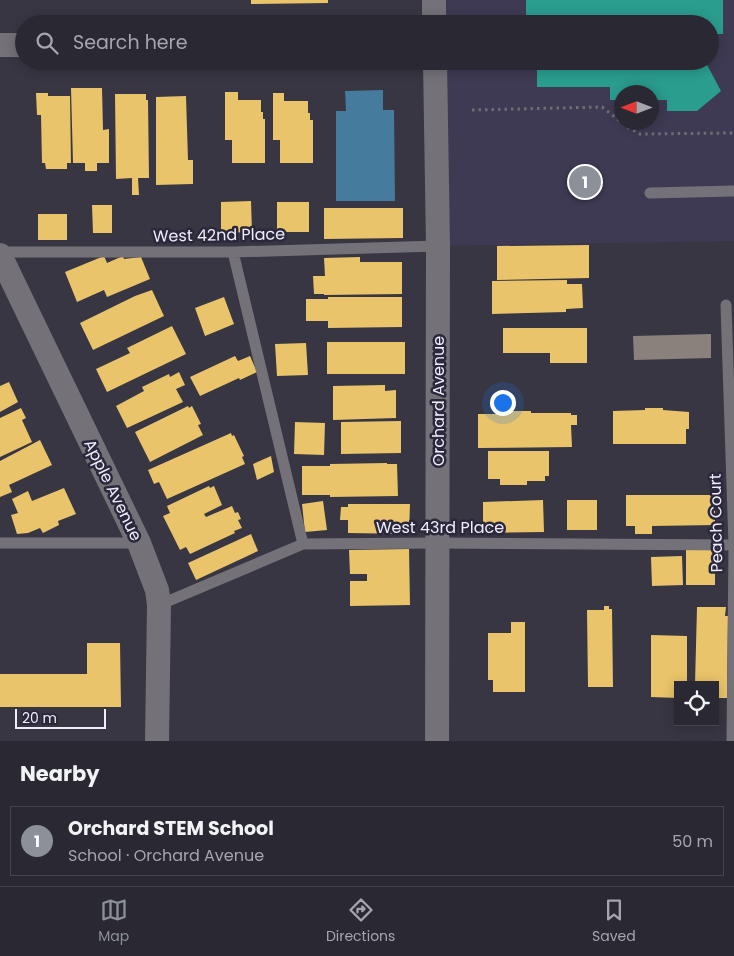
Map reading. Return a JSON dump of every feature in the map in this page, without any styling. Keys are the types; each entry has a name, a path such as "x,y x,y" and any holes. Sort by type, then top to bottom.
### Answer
{"street":[{"path":"434,0 434,15"},
{"path":"0,45 15,45"},
{"name":"Orchard Avenue","path":"435,70 438,246 437,741"},
{"name":"Apple Avenue","path":"0,254 139,543 157,590 159,604 158,741"}],"lane":[{"path":"650,193 734,191"},
{"name":"West 42nd Place","path":"0,254 233,252 438,246"},
{"path":"233,252 303,544"},
{"name":"Peach Court","path":"726,305 734,545 732,741"},
{"path":"0,543 139,543"},
{"name":"West 43rd Place","path":"159,604 303,544 734,545"}],"path":[{"path":"472,110 602,108 628,128 640,134 734,133"}],"shaded area":[{"path":"434,0 734,0 734,241 438,246 435,70 719,70 719,15 434,15"}],"building: Homes":[{"path":"251,0 328,0 328,3 251,4"},
{"path":"71,88 102,88 103,130 109,129 109,163 97,163 97,171 85,171 85,163 73,163"},
{"path":"225,92 238,92 238,100 261,100 261,112 263,112 263,119 265,119 265,163 232,163 232,140 225,140"},
{"path":"36,93 48,93 48,96 70,96 71,163 67,163 67,169 46,169 45,163 42,163 41,115 37,115"},
{"path":"273,93 284,93 284,101 308,101 308,113 310,113 310,120 313,120 313,163 280,163 280,140 273,140"},
{"path":"115,94 146,94 146,100 148,100 149,178 138,178 139,195 132,195 132,178 116,179"},
{"path":"186,96 188,160 193,160 193,184 156,185 156,97"},
{"path":"251,201 252,232 221,233 221,202"},
{"path":"277,202 309,202 309,232 277,232"},
{"path":"92,205 112,205 112,233 93,233"},
{"path":"324,208 403,208 403,238 324,239"},
{"path":"38,214 67,214 67,240 38,240"},
{"path":"589,245 589,278 497,280 497,246"},
{"path":"104,256 107,263 123,256 124,259 141,257 150,279 107,297 104,290 77,302 65,272"},
{"path":"360,257 360,262 402,262 402,294 314,294 313,276 325,276 324,258"},
{"path":"567,280 567,284 582,284 583,308 566,309 566,312 492,314 492,281"},
{"path":"152,290 164,316 93,350 80,323 135,296"},
{"path":"224,297 234,324 205,336 195,308"},
{"path":"328,297 402,297 402,327 328,328 328,321 306,321 306,299 328,299"},
{"path":"172,326 186,354 107,392 96,369 130,353 127,348"},
{"path":"503,328 587,328 587,363 550,363 550,353 503,353"},
{"path":"327,342 405,342 405,374 327,374"},
{"path":"306,343 308,375 277,376 275,344"},
{"path":"235,356 238,361 250,356 257,372 200,396 190,377"},
{"path":"179,372 185,385 176,389 183,402 127,428 116,406 144,391 142,387 169,374 170,377"},
{"path":"9,382 18,402 0,412 0,386"},
{"path":"385,385 385,391 396,390 396,418 333,420 333,386"},
{"path":"188,406 189,408 192,406 201,424 198,425 203,435 150,462 135,432"},
{"path":"21,408 26,418 22,420 32,442 0,457 0,418"},
{"path":"645,408 663,408 663,410 689,412 689,429 686,429 686,444 613,444 613,411 645,410"},
{"path":"504,411 571,413 571,415 577,415 577,425 571,425 572,447 478,448 478,414 504,414"},
{"path":"401,421 401,453 341,454 341,422"},
{"path":"295,422 325,423 324,455 294,454"},
{"path":"231,433 232,436 234,435 244,456 242,457 245,464 167,499 159,482 154,484 148,470"},
{"path":"40,440 52,465 9,485 12,492 0,497 0,461"},
{"path":"488,451 549,451 549,476 545,476 545,481 527,481 527,485 500,485 500,479 488,479"},
{"path":"271,456 274,472 257,480 253,464"},
{"path":"397,464 398,496 330,497 330,495 302,495 302,466"},
{"path":"209,486 210,488 214,486 222,505 204,514 206,517 232,506 235,513 238,512 241,519 238,520 242,528 190,554 186,547 180,550 163,516 170,513 167,506"},
{"path":"64,488 76,514 58,521 59,525 43,533 40,528 28,533 17,534 11,515 18,513 12,499 28,491 32,501"},
{"path":"626,495 715,495 715,525 652,526 652,534 635,534 635,526 626,526"},
{"path":"543,500 544,532 483,533 483,502"},
{"path":"567,500 597,500 597,530 567,530"},
{"path":"323,501 327,530 305,532 302,504"},
{"path":"348,504 410,504 409,534 348,533 348,520 340,520 341,507 348,507"},
{"path":"251,534 258,551 196,580 188,563"},
{"path":"409,549 410,605 350,606 350,581 367,581 367,574 350,574 349,550"},
{"path":"686,550 715,550 715,585 686,585"},
{"path":"682,556 683,585 652,586 651,557"},
{"path":"604,606 609,606 609,609 612,609 613,687 588,687 587,610 604,610"},
{"path":"697,607 726,607 725,616 728,616 727,698 719,698 719,681 695,681"},
{"path":"511,622 525,622 525,692 493,692 493,680 488,680 488,633 511,633"},
{"path":"651,635 687,636 687,681 674,681 674,698 651,697"},
{"path":"87,643 120,643 121,707 0,707 0,674 87,674"}],"building: Schools":[{"path":"526,0 723,0 723,34 719,34 719,15 526,15"},
{"path":"537,70 710,70 721,91 697,111 667,111 667,100 659,100 659,85 614,85 614,100 610,100 610,87 537,87"}],"building: Public":[{"path":"383,90 383,110 394,110 395,201 336,201 336,111 346,111 345,91"}],"building: Industry":[{"path":"711,334 711,358 634,360 633,336"}],"place":[{"name":"Orchard STEM School","path":"585,182"}]}
